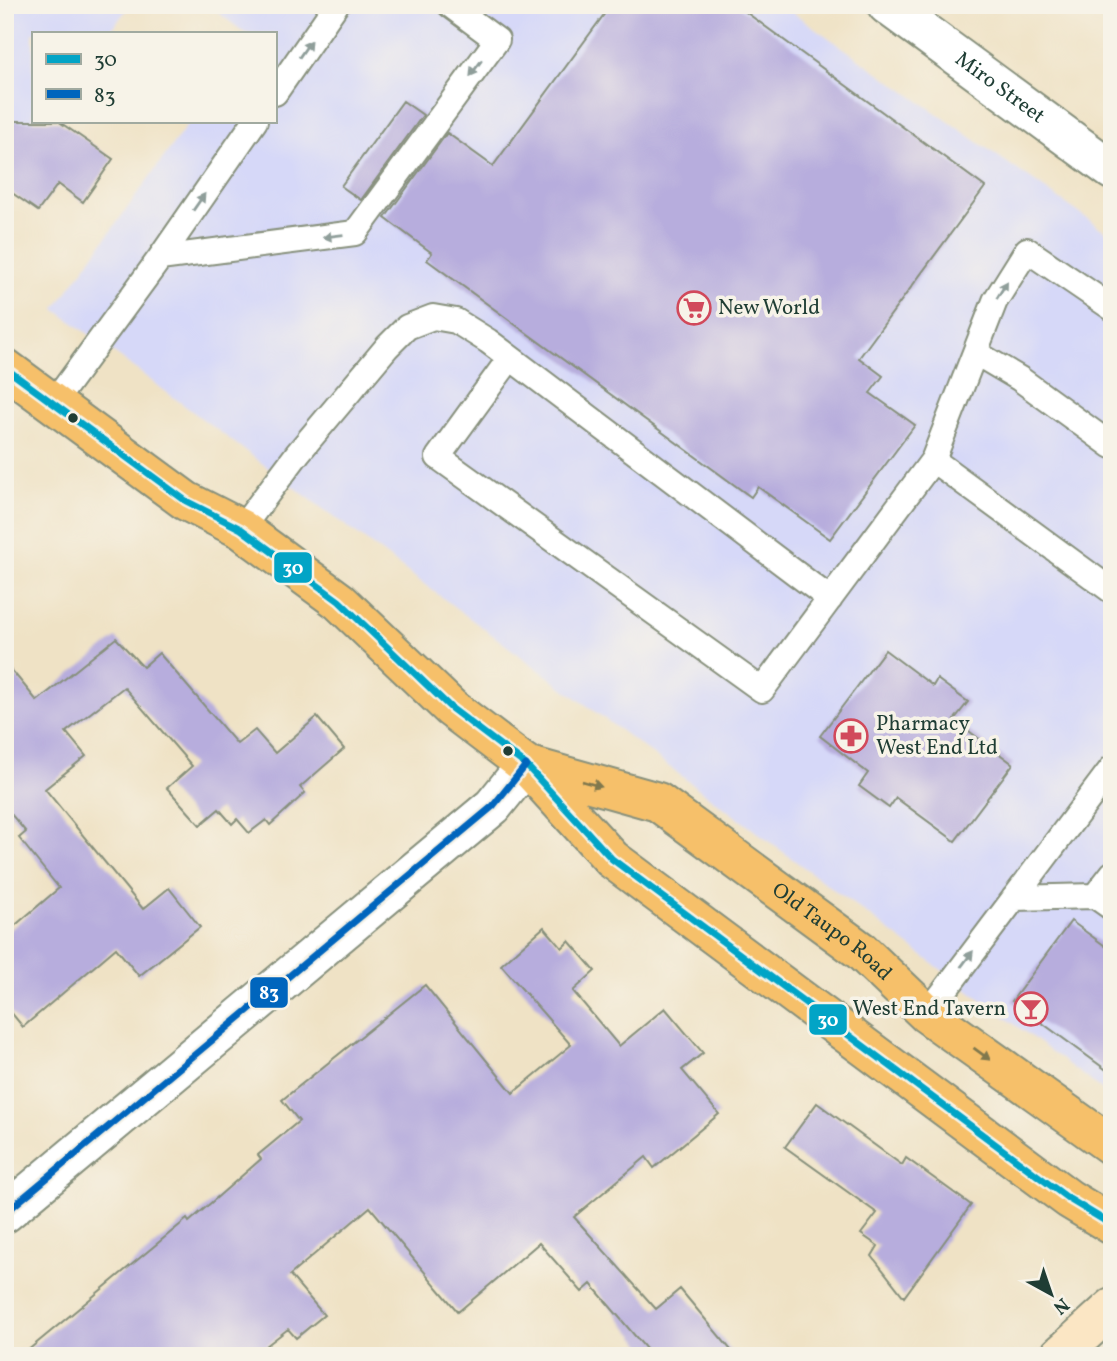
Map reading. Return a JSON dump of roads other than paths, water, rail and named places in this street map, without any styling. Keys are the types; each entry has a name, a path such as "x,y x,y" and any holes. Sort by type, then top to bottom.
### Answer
{"highway":[{"name":"Old Taupo Road","path":"5,368 186,501 241,528 339,601 451,708 526,765 612,859 1069,1199 1112,1225"},
{"name":"Old Taupo Road","path":"526,765 658,802 861,951 927,1014 1112,1146"}],"main road":[{"path":"1059,1356 1112,1308"}],"street":[{"name":"Miro Street","path":"887,5 1112,170"},
{"path":"5,1213 493,806 526,765"}],"lane":[{"path":"276,92 336,5"},
{"path":"160,258 355,233 497,40 450,5"},
{"path":"53,404 255,122"},
{"path":"510,358 438,457 762,690 933,460 995,301 1027,250 1112,308"},
{"path":"241,528 298,453 387,347 407,327 433,317 456,321 510,358 830,599"},
{"path":"976,353 1020,379 1112,446"},
{"path":"933,460 1112,591"},
{"path":"927,1014 1112,768"},
{"path":"1014,898 1104,902 1112,874"}],"place":[{"name":"New World","path":"694,308"},
{"name":"Pharmacy West End Ltd","path":"851,736"},
{"name":"West End Tavern","path":"1031,1009"}]}
